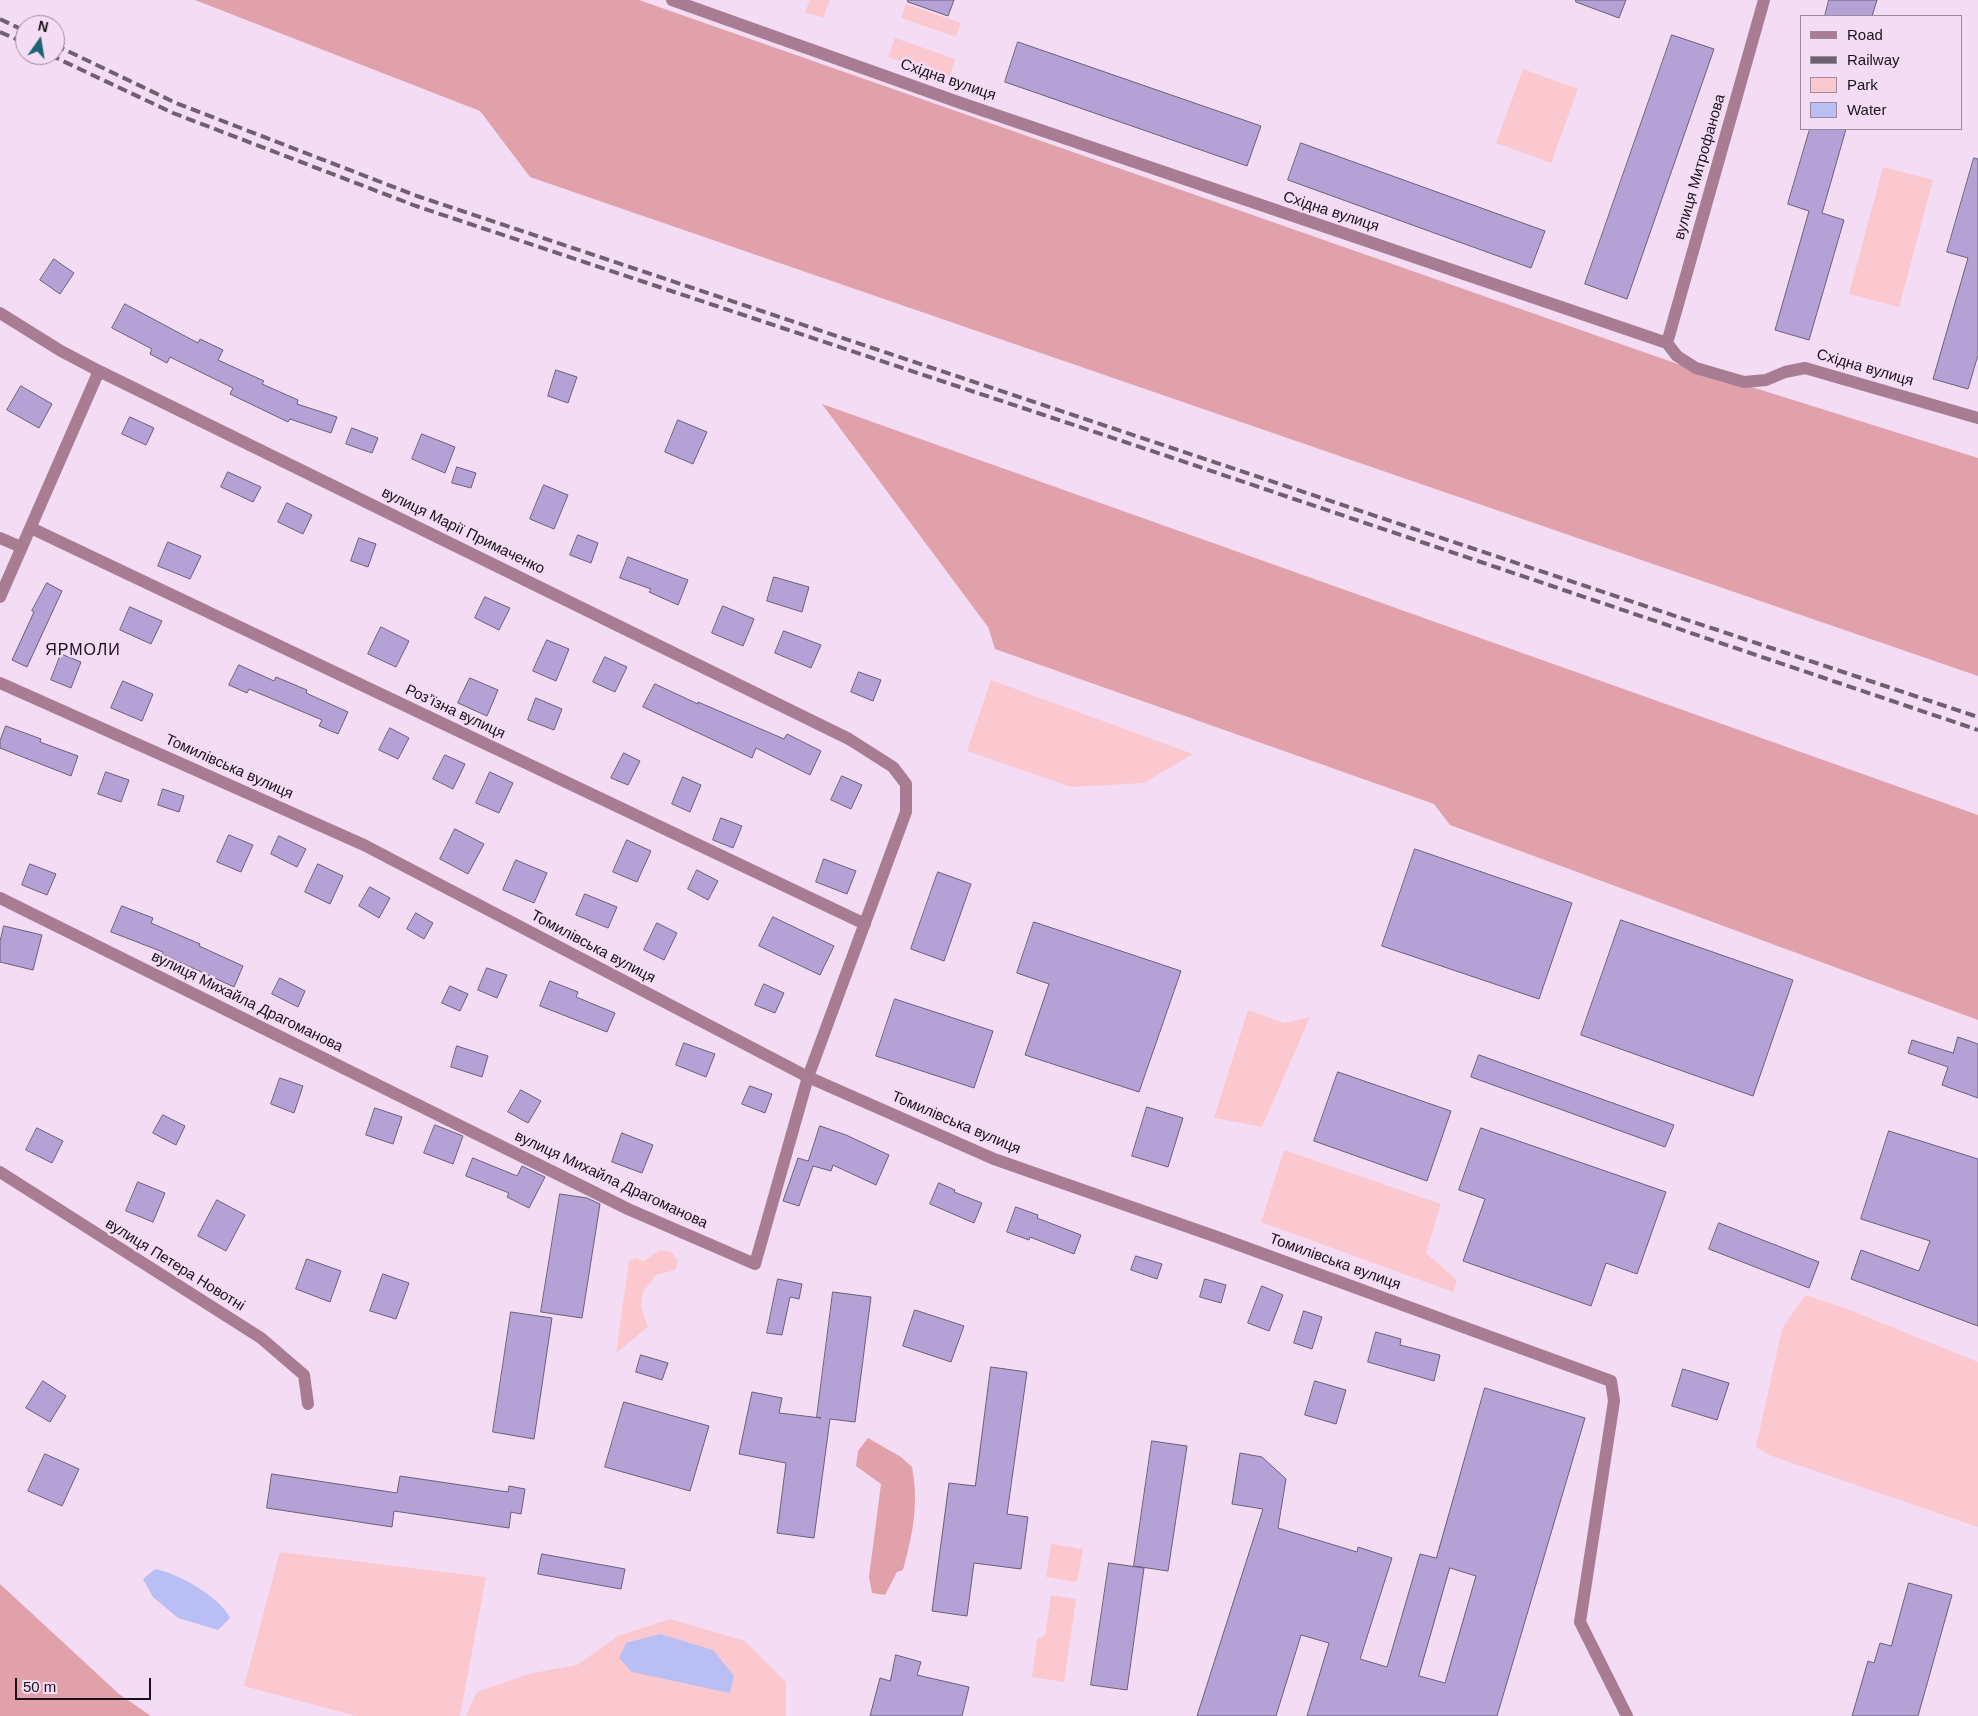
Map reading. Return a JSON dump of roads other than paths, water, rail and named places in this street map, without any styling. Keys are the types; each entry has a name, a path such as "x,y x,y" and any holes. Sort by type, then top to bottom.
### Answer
{"street":[{"name":"Східна вулиця","path":"672,0 958,102 1667,343 1677,356 1696,368 1744,382 1766,380 1785,372 1805,368 1978,418"},
{"name":"вулиця Митрофанова","path":"1667,343 1764,0"},
{"name":"вулиця Марії Примаченко","path":"0,313 61,351 100,371 849,739 893,767 906,784"},
{"path":"0,597 100,371"},
{"name":"Розʼїзна вулиця","path":"32,528 865,924"},
{"path":"0,538 21,547"},
{"name":"Томилівська вулиця","path":"0,683 364,845 808,1077 994,1159 1217,1237 1611,1381 1614,1401 1580,1622 1627,1716"},
{"name":"вулиця Михайла Драгоманова","path":"0,898 628,1209 756,1264 808,1077 906,812 906,784"},
{"name":"вулиця Петера Новотні","path":"0,1172 261,1338 304,1375 308,1404"}],"water":[{"path":"155,1569 175,1575 208,1594 225,1610 230,1618 218,1630 178,1618 153,1597 143,1579"},
{"path":"660,1634 713,1650 734,1676 730,1693 632,1672 619,1658 626,1643"}],"railway":[{"path":"0,19 15,26"},
{"path":"0,32 15,39"},
{"path":"65,50 176,103 417,196 1978,717"},
{"path":"65,62 173,113 416,206 1170,457 1978,730"}],"district":[{"name":"ЯРМОЛИ","path":"83,651"}]}
